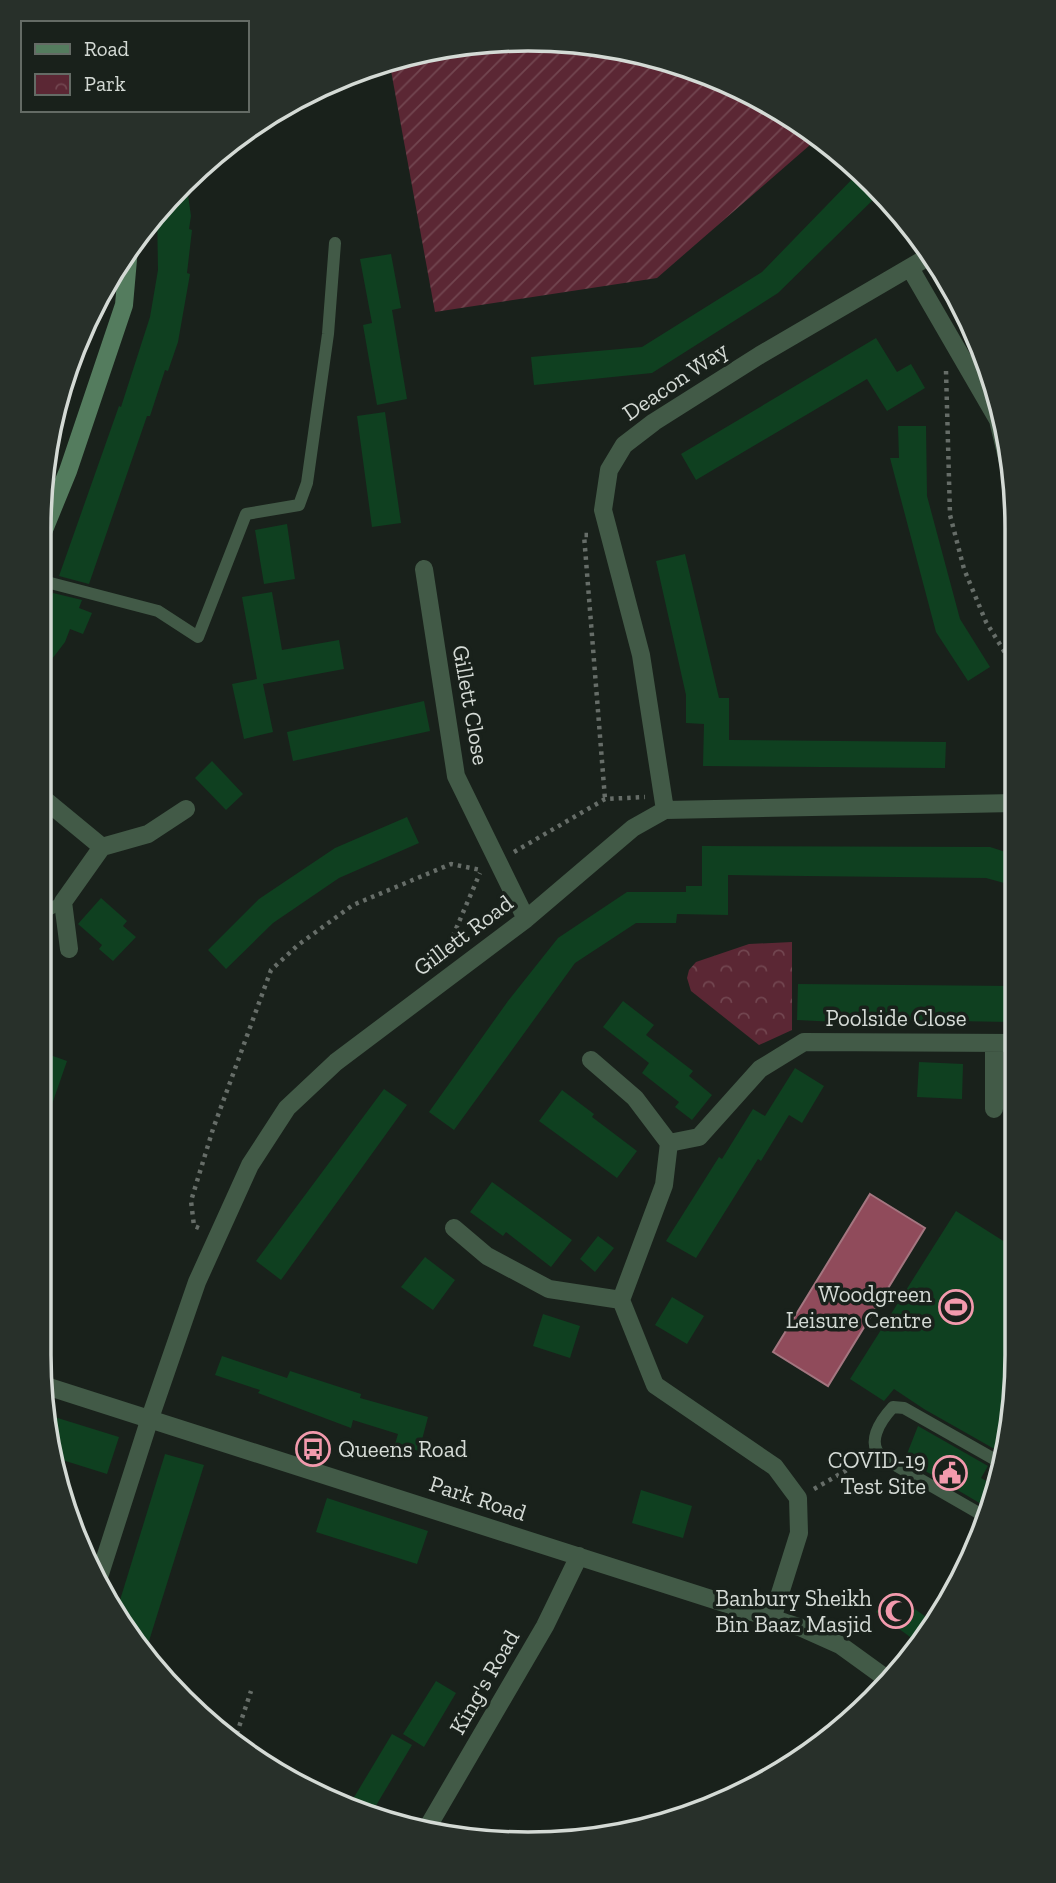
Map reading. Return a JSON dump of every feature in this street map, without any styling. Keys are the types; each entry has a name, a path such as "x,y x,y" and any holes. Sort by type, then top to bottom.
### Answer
{"main road":[{"path":"51,513 124,305 127,269"}],"street":[{"name":"Deacon Way","path":"664,803 641,655 603,510 609,470 624,445 653,422 760,355 923,260"},
{"path":"910,268 989,404"},
{"name":"Gillett Close","path":"424,569 456,776 526,919"},
{"name":"Gillett Road","path":"150,1418 197,1282 250,1165 287,1108 336,1062 526,919 664,803 1005,803"},
{"path":"51,805 102,847"},
{"path":"69,949 63,902 102,847 148,834 186,809"},
{"name":"Poolside Close","path":"669,1143 699,1137 760,1069 804,1042 1005,1043"},
{"name":"Poolside Close","path":"994,1044 994,1109"},
{"path":"591,1060 635,1098 669,1143 664,1185 621,1300 655,1385 775,1467 798,1498 799,1533 772,1619"},
{"path":"454,1228 486,1256 549,1289 621,1300"},
{"name":"Park Road","path":"52,1388 772,1619 840,1645 882,1675"},
{"path":"102,1569 150,1418"},
{"name":"King's Road","path":"431,1822 545,1626 579,1556"}],"lane":[{"path":"51,583 158,611 198,637 246,514 299,505 307,484 328,334 335,243"},
{"path":"51,908 63,902"},
{"path":"979,1512 877,1453 874,1438 893,1407 904,1408 994,1459"}],"path":[{"path":"958,349 945,374 950,515 968,580 986,622 1005,653"},
{"path":"605,799 584,535 610,533"},
{"path":"446,980 438,969 482,870 605,799 664,803"},
{"path":"217,1239 194,1226 191,1201 271,970 298,944 354,905 451,864 482,870"},
{"path":"798,1498 877,1453"},
{"path":"237,1734 251,1691"}],"green space":[{"path":"497,52 559,52 621,60 652,67 711,87 767,115 811,144 657,278 435,312 391,71 435,60"},
{"path":"792,942 792,1030 759,1045 691,991 687,978 689,970 696,962 749,944"}],"shaded area":[{"path":"870,1194 925,1228 828,1386 773,1352"}],"building":[{"path":"853,179 873,199 778,293 652,373 534,385 531,357 642,347 762,272"},
{"path":"188,194 191,216 189,229 192,230 187,273 190,274 178,342 168,371 165,370 150,416 147,416 89,584 59,576 119,406 121,407 150,317 158,270 157,227"},
{"path":"391,254 401,308 392,310 407,399 377,405 363,325 372,323 360,259"},
{"path":"876,338 897,372 911,364 925,388 887,411 867,379 696,480 681,454"},
{"path":"385,412 401,523 372,527 357,416"},
{"path":"898,426 926,426 927,496 960,619 990,667 968,681 936,632 890,458 899,458"},
{"path":"287,524 295,579 264,584 255,530"},
{"path":"685,554 719,698 729,698 729,740 946,742 945,768 703,766 704,724 686,723 686,695 656,561"},
{"path":"272,592 282,650 339,640 344,669 263,684 273,732 244,739 232,684 257,679 242,597"},
{"path":"53,593 82,600 79,608 92,613 83,634 70,629 65,642 51,660"},
{"path":"424,701 430,731 293,761 287,732"},
{"path":"212,761 243,794 226,810 195,778"},
{"path":"407,817 419,843 339,878 273,923 226,969 208,950 259,899 335,848"},
{"path":"702,846 990,847 1005,852 1005,883 986,878 728,875 728,915 677,914 676,923 636,923 575,963 454,1130 429,1112 508,1001 558,938 627,892 686,892 686,886 702,886"},
{"path":"101,898 127,921 123,926 136,937 113,961 99,949 102,945 78,924"},
{"path":"798,984 1005,986 1005,1022 797,1020"},
{"path":"623,1001 654,1025 646,1035 693,1071 689,1076 712,1095 692,1120 675,1107 679,1102 642,1073 649,1063 603,1027"},
{"path":"51,1055 67,1061 51,1107"},
{"path":"919,1062 963,1064 962,1099 917,1097"},
{"path":"795,1068 824,1086 802,1123 789,1115 696,1258 666,1241 753,1109 765,1116"},
{"path":"384,1089 407,1105 281,1280 256,1261"},
{"path":"562,1090 637,1151 617,1178 539,1121"},
{"path":"492,1182 572,1240 551,1267 506,1232 503,1236 470,1212"},
{"name":"Woodgreen Leisure Centre","path":"956,1211 1005,1242 1004,1386 996,1450 894,1389 884,1401 850,1379"},
{"path":"598,1236 614,1248 595,1272 580,1259"},
{"path":"425,1257 455,1280 433,1310 401,1287"},
{"path":"672,1297 704,1316 687,1344 655,1325"},
{"path":"543,1314 580,1326 570,1358 533,1346"},
{"path":"222,1356 287,1378 290,1371 361,1394 360,1398 428,1417 419,1451 395,1444 398,1434 353,1420 351,1428 258,1393 260,1390 215,1375"},
{"path":"55,1417 119,1437 107,1474 63,1460"},
{"name":"COVID-19 Test Site","path":"918,1426 988,1466 981,1478 988,1482 981,1504 905,1459"},
{"path":"165,1454 204,1465 148,1644 120,1602"},
{"path":"641,1490 692,1506 683,1538 632,1523"},
{"path":"327,1498 428,1531 417,1564 316,1532"},
{"name":"Banbury Sheikh Bin Baaz Masjid","path":"891,1592 927,1617 912,1638 876,1612"},
{"path":"436,1681 456,1693 424,1747 403,1734"},
{"path":"392,1734 412,1745 375,1807 353,1799"}],"place":[{"name":"Woodgreen Leisure Centre","path":"956,1307"},
{"name":"Queens Road","path":"313,1449"},
{"name":"COVID-19 Test Site","path":"950,1473"},
{"name":"Banbury Sheikh Bin Baaz Masjid","path":"896,1611"}]}
